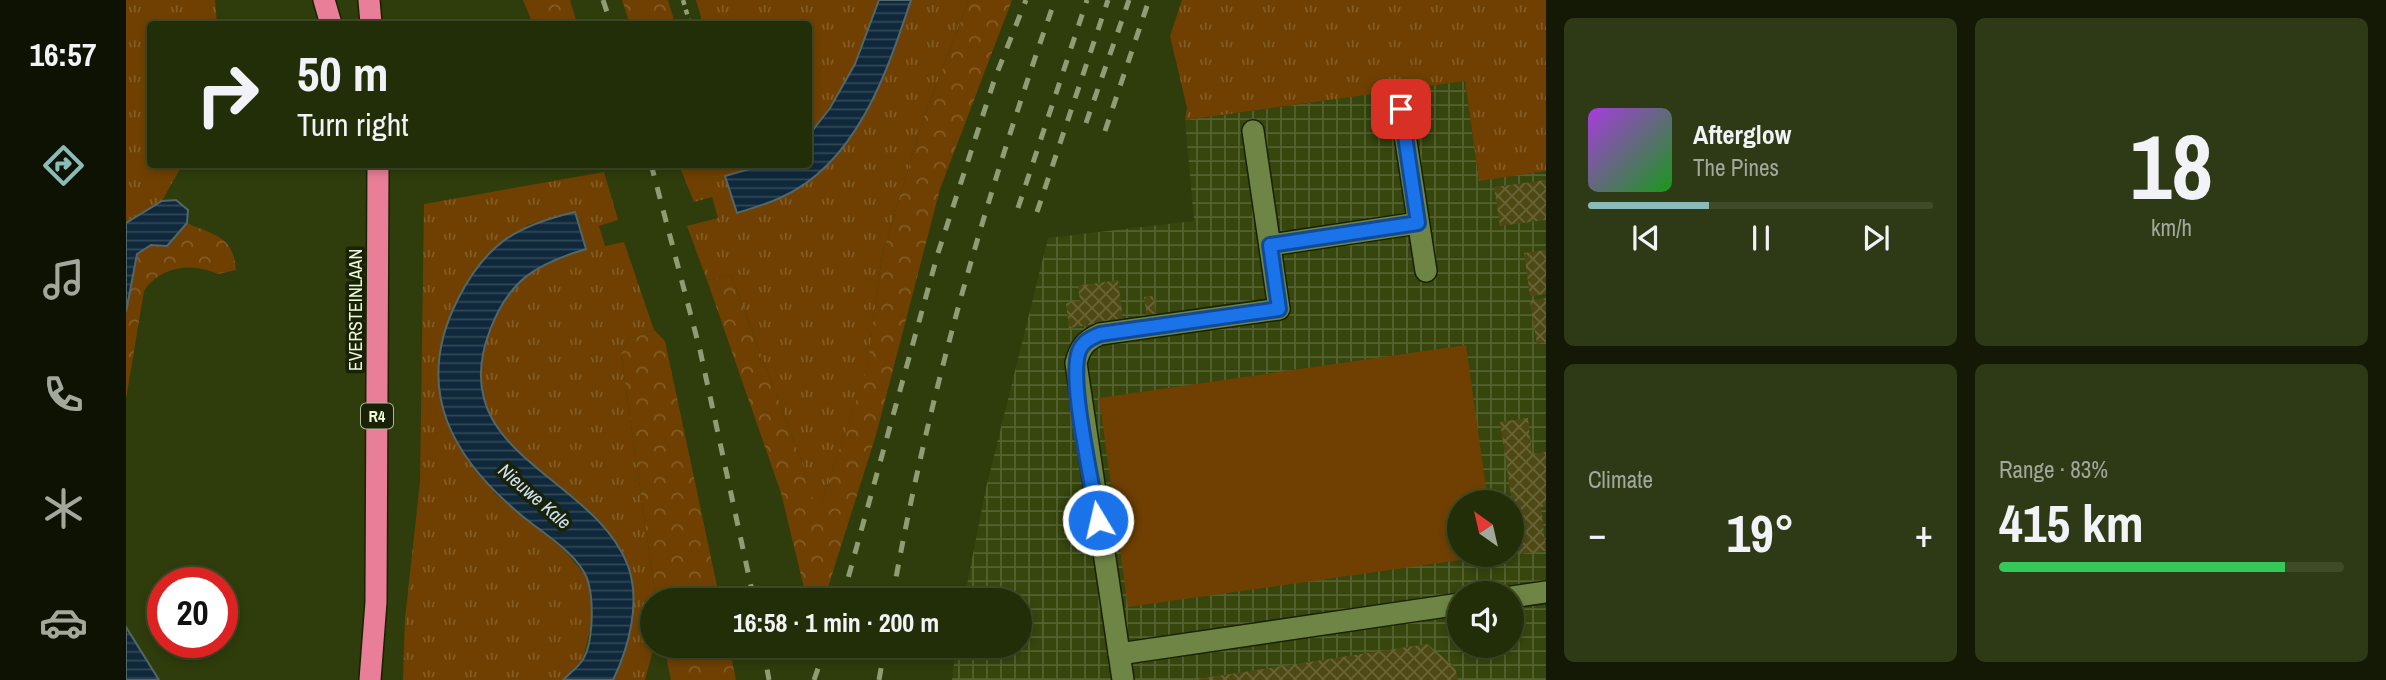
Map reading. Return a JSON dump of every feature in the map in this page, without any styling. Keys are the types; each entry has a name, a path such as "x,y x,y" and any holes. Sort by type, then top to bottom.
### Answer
{"highway":[{"path":"324,0 330,21"},
{"path":"369,0 371,21"},
{"name":"EVERSTEINLAAN","path":"371,673 376,602 378,168"}],"lane":[{"path":"1401,109 1426,271"},
{"path":"1123,680 1076,363 1080,348 1088,339 1100,334 1279,309 1253,131"},
{"path":"1270,245 1418,223"},
{"path":"1524,595 1546,592"},
{"path":"1119,653 1447,606"}],"path":[{"path":"682,0 689,21"}],"shaded area":[{"path":"1465,81 1479,180 1546,171 1546,680 952,680 955,658 1032,658 1032,588 966,588 986,488 1048,238 1194,221 1185,120"}],"green space":[{"path":"126,0 215,0 217,21 147,21 147,168 180,168 162,201 126,223"},
{"path":"523,0 570,0 576,21 532,21"},
{"path":"622,0 668,0 674,21 629,21"},
{"path":"696,0 879,0 867,37 851,71 812,131 812,21 702,21"},
{"path":"911,0 969,0 923,119 882,256 867,369 821,504 814,507 801,460 731,275 707,280 687,226 718,218 712,197 694,202 680,168 754,168 726,176 783,197 858,125 893,55"},
{"path":"969,0 1012,0 940,189 876,435 828,588 804,588 781,493 707,280 731,275 801,460 814,506 821,504 867,368 882,256 923,119"},
{"path":"1182,0 1546,0 1546,171 1479,181 1465,81 1185,120 1187,108 1170,36"},
{"path":"604,172 618,220 599,226 605,246 624,242 654,330 629,339 621,354 654,588 640,588 640,658 651,658 645,680 613,680 631,624 633,594 628,566 610,535 585,508 528,460 504,435 487,406 481,372 490,330 506,298 516,286 539,268 586,249 575,212 527,225 452,311 494,493 563,549 586,576 593,602 583,659 563,680 403,680 405,619 420,482 424,204"},
{"path":"187,223 214,234 227,243 236,270 218,274 198,268 168,271 144,291 126,399 126,312 137,254 151,245 167,246"},
{"path":"654,330 665,341 717,588 654,588 621,354 629,339"},
{"path":"1466,345 1486,490 1447,490 1447,562 1128,607 1099,398"},
{"path":"666,658 731,658 736,680 671,680"}],"water":[{"path":"879,0 911,0 879,85 866,113 849,139 830,162 808,182 777,199 737,213 725,176 753,168 812,168 812,131 830,108 855,64"},
{"path":"176,200 188,210 187,223 167,246 151,245 137,254 126,312 126,223 162,201"},
{"name":"Nieuwe Kale","path":"575,212 586,249 539,268 516,286 506,298 490,330 481,372 487,407 504,436 528,461 585,508 610,535 628,566 632,580 633,609 628,639 613,680 563,680 582,661 589,643 592,608 587,578 569,553 500,497 478,473 460,448 447,422 440,394 439,364 444,332 458,299 480,264 504,240 519,231"},
{"path":"126,627 159,680 126,680"}],"building":[{"path":"1546,180 1546,220 1500,226 1494,187"},
{"path":"1546,250 1546,294 1530,296 1524,253"},
{"path":"1118,280 1123,320 1069,328 1066,303 1080,301 1078,286"},
{"path":"1153,296 1156,316 1147,317 1144,297"},
{"path":"1546,298 1546,342 1537,344 1530,301"},
{"path":"1528,418 1532,454 1546,452 1546,506 1541,507 1546,551 1524,554 1524,490 1510,490 1500,422"},
{"path":"1427,644 1455,667 1458,680 1191,680"}],"railway":[{"path":"603,0 610,21"},
{"path":"845,588 938,253 995,78 1026,0"},
{"path":"894,588 923,447 961,297 1005,148 1055,0"},
{"path":"1018,208 1087,0"},
{"path":"1037,212 1108,0"},
{"path":"1086,123 1129,0"},
{"path":"1105,131 1149,0"},
{"path":"652,168 700,350 751,588"},
{"path":"765,658 769,680"},
{"path":"814,680 822,658"},
{"path":"879,680 883,658"}],"route":[{"path":"1098,520 1078,387 1076,363 1080,348 1088,339 1100,334 1279,309 1270,245 1418,223 1401,109"}]}
